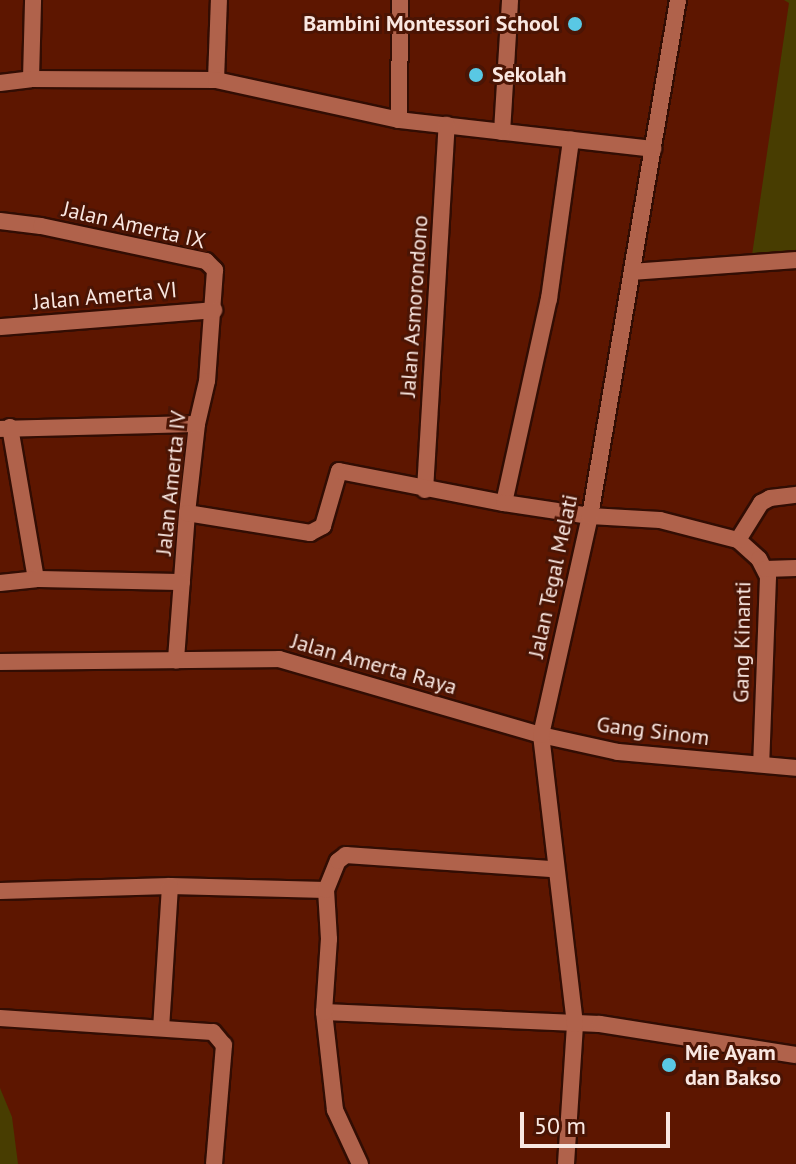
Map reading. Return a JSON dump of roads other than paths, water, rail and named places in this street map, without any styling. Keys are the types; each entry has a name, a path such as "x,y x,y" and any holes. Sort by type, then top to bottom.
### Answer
{"street":[{"path":"31,79 33,0"},
{"path":"216,80 219,0"},
{"path":"399,120 400,0"},
{"path":"502,132 510,0"},
{"name":"Jalan Tegal Melati","path":"566,1164 575,1024 554,869 541,735 590,516 678,0"},
{"path":"0,83 31,79 216,80 399,120 653,149"},
{"name":"Jalan Asmorondono","path":"425,490 447,125"},
{"path":"504,503 549,299 571,140"},
{"name":"Jalan Amerta IX","path":"0,221 206,261 215,270 214,310"},
{"path":"632,272 796,260"},
{"name":"Jalan Amerta VI","path":"0,327 214,310"},
{"name":"Jalan Amerta IV","path":"176,661 187,513 197,424 207,381 214,310"},
{"path":"36,579 5,428 197,424"},
{"path":"187,513 310,533 323,526 339,471 504,503 590,516 660,520 738,540 761,503 770,498 796,495"},
{"name":"Gang Kinanti","path":"738,540 765,569 768,577 761,764"},
{"path":"765,569 796,568"},
{"path":"0,583 36,579 182,582"},
{"name":"Jalan Amerta Raya","path":"0,662 279,659 541,735"},
{"name":"Gang Sinom","path":"541,735 618,752 796,768"},
{"path":"360,1164 335,1110 324,1012 329,939 326,890 338,861 346,855 554,869"},
{"path":"0,891 170,886 326,890"},
{"path":"161,1028 170,886"},
{"path":"324,1012 575,1024 796,1055"},
{"path":"0,1018 213,1032 224,1045 214,1164"}],"place":[{"name":"Bambini Montessori School","path":"575,24"},
{"name":"Sekolah","path":"476,75"},
{"name":"Mie Ayam dan Bakso","path":"669,1065"}]}
